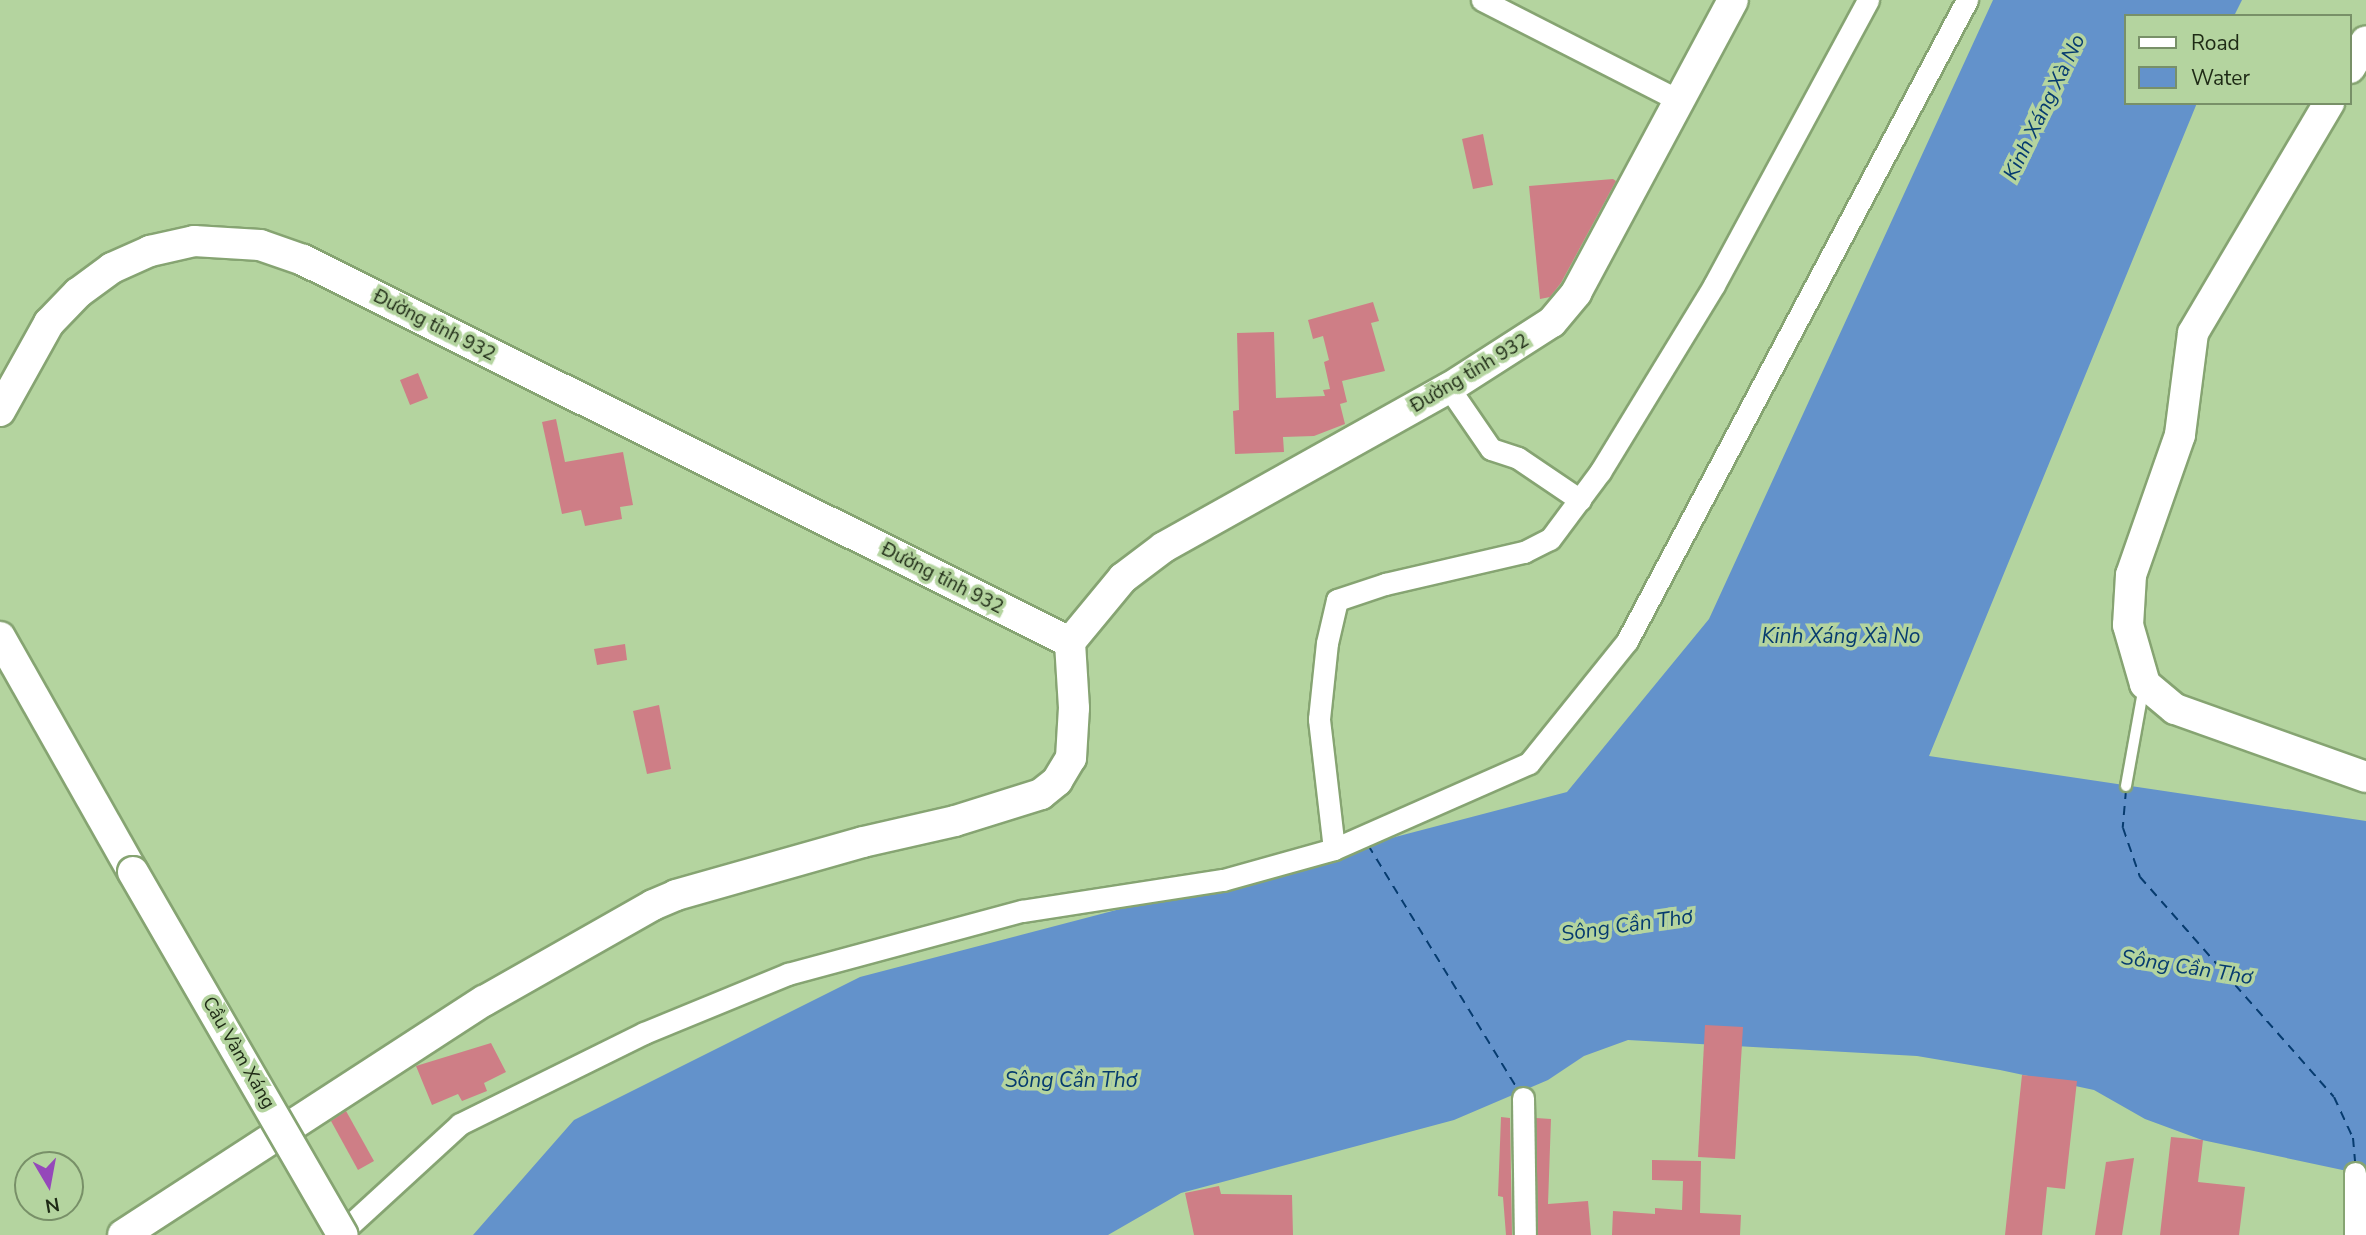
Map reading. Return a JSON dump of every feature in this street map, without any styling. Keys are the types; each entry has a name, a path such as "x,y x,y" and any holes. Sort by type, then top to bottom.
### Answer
{"main road":[{"name":"Đường tỉnh 932","path":"0,411 49,323 78,293 111,268 150,251 194,242 260,245 303,260 1070,642 1110,592 1164,547 1524,344 1564,308 1680,101 1733,0"},
{"path":"2352,65 2366,41"},
{"path":"2328,105 2193,333 2180,435 2131,575 2128,625 2145,684 2175,709 2366,777"},
{"name":"Cầu Vàm Xáng","path":"0,637 341,1235"},
{"path":"124,1235 484,1000 653,905 676,895 863,842 955,821 1041,794 1057,780 1070,758 1074,708 1070,642"}],"street":[{"path":"1482,0 1680,101"},
{"path":"1334,849 1319,719 1327,643 1337,600 1372,587 1543,545 1580,500 1714,285 1868,0"},
{"path":"341,1235 460,1124 644,1033 788,974 1022,911 1223,880 1366,841 1530,763 1627,640 1967,0"},
{"path":"1449,388 1491,449 1518,458 1580,500"},
{"path":"1522,1098 1525,1235"},
{"path":"2355,1172 2355,1235"}],"lane":[{"path":"2126,786 2145,684"}],"water":[{"path":"1993,0 2242,0 2235,14 2124,14 2124,105 2196,105 1929,756 2366,821 2366,1175 2202,1140 2145,1119 2094,1090 2000,1070 1917,1056 1628,1040 1584,1056 1548,1080 1454,1120 1181,1193 1108,1235 473,1235 574,1120 860,977 1567,792 1709,619"}],"building":[{"path":"1483,134 1493,185 1473,189 1462,139"},
{"path":"1613,179 1616,181 1561,283 1550,297 1540,299 1529,186"},
{"path":"1373,302 1379,321 1371,323 1385,371 1342,381 1347,402 1340,404 1345,424 1314,436 1283,437 1284,452 1235,454 1233,411 1239,410 1237,333 1274,332 1276,398 1325,396 1323,390 1330,389 1324,362 1329,360 1323,336 1313,339 1308,320"},
{"path":"418,373 428,398 410,405 400,380"},
{"path":"556,419 565,462 623,452 633,505 620,507 622,519 585,526 581,510 562,514 542,422"},
{"path":"625,644 627,660 597,665 594,649"},
{"path":"659,705 671,769 647,774 633,711"},
{"path":"1705,1025 1743,1027 1735,1159 1698,1157"},
{"path":"491,1043 506,1072 484,1083 487,1091 462,1101 458,1094 432,1105 416,1066"},
{"path":"2022,1075 2077,1081 2065,1189 2047,1187 2042,1235 2005,1235"},
{"path":"346,1111 374,1161 358,1170 331,1121"},
{"path":"1501,1117 1510,1118 1512,1235 1506,1235 1503,1197 1498,1196"},
{"path":"1536,1118 1551,1119 1548,1204 1588,1201 1591,1235 1538,1235"},
{"path":"2171,1137 2203,1140 2198,1182 2245,1187 2239,1235 2160,1235"},
{"path":"2134,1158 2122,1235 2095,1235 2106,1162"},
{"path":"1652,1160 1701,1161 1700,1213 1741,1215 1740,1235 1612,1235 1613,1211 1655,1214 1655,1208 1682,1210 1683,1181 1652,1180"},
{"path":"1219,1186 1221,1194 1292,1195 1293,1235 1194,1235 1185,1193"}],"ferry route":[{"path":"2126,790 2123,828 2140,877 2334,1097 2353,1138 2355,1163"},
{"path":"1368,845 1519,1091"}],"water label":[{"name":"Kinh Xáng Xà No","path":"2044,107"},
{"name":"Kinh Xáng Xà No","path":"1841,636"},
{"name":"Sông Cần Thơ","path":"1627,925"},
{"name":"Sông Cần Thơ","path":"2187,967"},
{"name":"Sông Cần Thơ","path":"1071,1080"}]}
